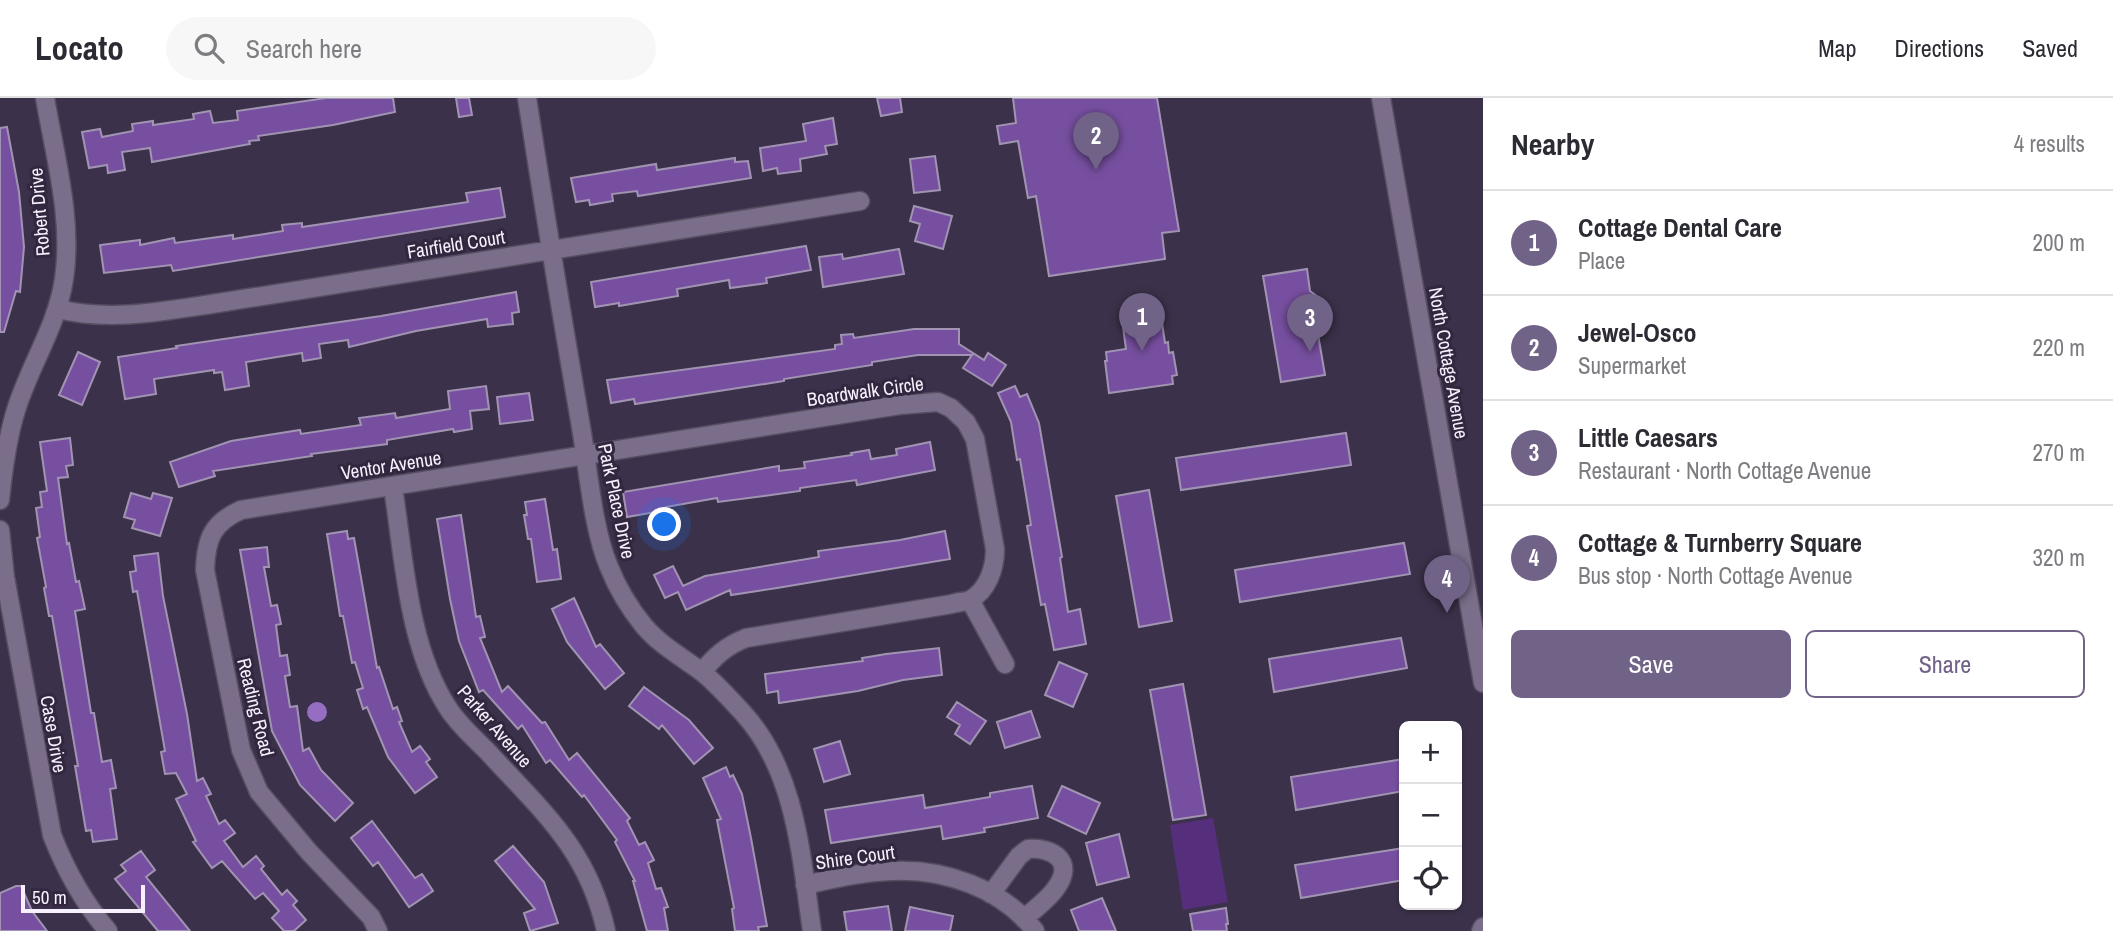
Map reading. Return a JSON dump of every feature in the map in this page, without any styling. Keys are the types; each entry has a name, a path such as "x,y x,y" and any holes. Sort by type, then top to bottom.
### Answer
{"street":[{"name":"Robert Drive","path":"0,500 16,408 58,309 64,279 65,226 45,98"},
{"name":"Park Place Drive","path":"527,98 596,520 608,565 623,595 645,626 667,648 702,672 744,714 758,730 771,753 788,793 813,931"},
{"name":"North Cottage Avenue","path":"1381,98 1479,640 1483,683"},
{"name":"Fairfield Court","path":"58,309 78,314 125,316 860,201"},
{"name":"Boardwalk Circle","path":"586,455 900,405 938,402 967,422 975,439 995,549 995,563 991,574 970,600"},
{"name":"Ventor Avenue","path":"211,533 217,524 241,510 586,455"},
{"name":"Parker Avenue","path":"393,487 415,626 435,686 449,710 561,832 583,865 594,888 606,931"},
{"name":"Case Drive","path":"0,530 5,577 51,835 78,892 108,931"},
{"name":"Reading Road","path":"211,533 205,554 205,570 241,750 259,792 309,852 371,917 378,931"},
{"path":"702,672 718,653 746,638 970,600 1005,664"},
{"name":"Shire Court","path":"805,885 851,875 892,871 943,874 990,894 1030,925 1062,877 1060,857 1050,851 1028,849 1019,856 990,894"}],"shaded area":[{"path":"317,702 324,705 327,712 324,719 317,722 310,719 307,712 310,705"},
{"path":"1213,818 1228,902 1183,910 1170,825"}],"building":[{"path":"326,98 393,98 395,112 333,125 258,136 259,140 249,141 250,144 152,162 150,148 122,152 125,170 108,173 107,165 89,168 82,132 100,129 102,137 133,131 132,124 153,121 153,125 194,119 193,114 210,111 213,123 238,120 237,111"},
{"path":"456,98 469,98 472,115 459,117"},
{"path":"877,98 900,98 902,112 881,116"},
{"path":"1013,98 1157,98 1179,231 1162,233 1165,259 1049,276 1036,196 1028,198 1018,141 1000,144 997,126 1016,123"},
{"path":"833,118 837,144 825,146 827,154 800,159 801,171 778,174 777,168 763,171 760,148 806,141 803,124"},
{"path":"7,127 19,192 24,247 20,292 16,291 4,332 0,332 0,128"},
{"path":"935,156 940,190 914,193 910,159"},
{"path":"735,158 735,162 748,161 751,178 638,196 637,191 612,194 613,201 590,205 589,200 576,202 571,178 656,164 657,170"},
{"path":"500,188 505,217 173,271 171,265 104,273 100,245 140,240 140,245 174,238 175,243 233,235 233,239 283,231 282,225 302,223 302,227 468,202 466,193"},
{"path":"914,206 952,216 943,249 915,241 920,224 910,221"},
{"path":"806,246 811,270 766,278 767,283 730,288 729,280 677,289 678,296 619,306 619,303 595,307 591,282"},
{"path":"899,249 904,274 823,287 819,257 842,254 843,259"},
{"path":"1307,269 1310,291 1322,300 1314,311 1325,375 1281,382 1263,276"},
{"path":"516,292 519,312 512,313 513,324 488,327 487,319 416,331 349,347 348,340 319,344 321,358 303,361 302,353 246,362 249,386 225,390 222,372 214,373 214,370 154,379 156,394 125,399 118,357"},
{"path":"1156,306 1158,317 1161,316 1165,343 1168,342 1169,353 1173,352 1177,375 1172,376 1173,384 1109,393 1106,352 1126,349 1121,312"},
{"path":"914,329 959,329 959,344 984,360 988,353 1006,365 992,386 963,368 972,355 918,355 784,381 635,404 634,399 611,403 607,380 835,349 835,345 842,344 841,335 853,334 854,338"},
{"path":"78,352 100,362 82,405 59,395"},
{"path":"486,386 489,409 470,411 472,429 454,432 453,429 387,440 387,444 213,471 215,476 179,487 170,462 231,441 300,430 301,434 361,425 359,418 395,413 396,418 450,409 448,391"},
{"path":"1015,386 1020,397 1027,394 1039,423 1062,557 1068,612 1080,609 1086,644 1054,650 1045,604 1041,605 1027,526 1031,525 1020,459 1017,460 1011,422 998,393"},
{"path":"529,393 533,420 500,424 497,397"},
{"path":"1346,433 1351,465 1181,490 1176,458"},
{"path":"70,438 73,465 66,466 68,477 58,478 67,544 69,543 76,582 79,581 85,609 75,611 91,713 94,713 102,762 111,760 116,788 110,789 117,839 93,842 91,830 86,831 75,766 78,766 37,538 40,537 36,508 42,507 40,492 47,491 40,442"},
{"path":"930,442 935,470 857,485 856,480 718,502 717,498 627,517 623,492 779,466 779,471 805,468 804,462 869,450 871,459 897,455 896,449"},
{"path":"1149,490 1172,621 1139,627 1116,496"},
{"path":"131,493 151,499 153,493 172,498 160,536 132,528 135,520 124,517"},
{"path":"545,499 553,550 557,549 561,579 537,582 531,539 528,539 524,515 527,515 525,502"},
{"path":"461,515 476,617 480,616 485,637 480,638 502,692 508,686 542,723 545,722 569,760 577,753 630,818 627,821 639,845 645,842 654,860 648,863 656,889 661,888 668,907 664,908 668,931 647,931 635,881 615,842 617,840 584,795 582,797 550,760 546,763 522,725 518,729 483,690 479,692 459,641 437,519"},
{"path":"347,531 348,539 354,538 377,668 379,667 393,709 397,707 402,721 399,722 412,752 420,746 430,759 426,762 437,777 415,793 388,757 367,707 363,709 357,690 363,688 355,662 352,663 343,616 340,616 327,534"},
{"path":"945,531 950,559 731,595 730,590 686,610 678,592 665,598 654,575 673,566 683,586 705,576 819,557 818,551"},
{"path":"1404,543 1410,574 1240,602 1235,570"},
{"path":"267,547 269,567 264,567 271,606 277,605 281,624 276,625 280,656 287,655 290,675 285,676 290,707 297,706 303,751 309,748 321,770 353,803 335,821 300,785 272,731 240,550"},
{"path":"158,553 163,596 187,714 197,781 203,778 211,794 206,796 219,824 225,820 235,833 224,841 243,867 256,856 264,866 261,869 282,895 287,890 297,901 293,905 306,920 294,931 284,931 272,918 279,911 263,893 255,899 222,861 212,868 193,842 196,841 176,799 187,794 176,773 165,774 161,752 165,751 137,591 133,592 130,572 136,571 134,556"},
{"path":"574,598 596,647 600,644 624,673 605,689 567,642 552,609"},
{"path":"1401,638 1407,668 1274,692 1269,659"},
{"path":"939,648 942,675 779,703 778,691 767,693 765,674"},
{"path":"1059,662 1087,674 1073,707 1045,695"},
{"path":"1183,684 1206,815 1173,820 1150,690"},
{"path":"644,687 689,720 713,748 694,764 662,725 659,729 629,706"},
{"path":"957,702 986,721 970,744 955,734 960,725 947,717"},
{"path":"1031,711 1040,737 1005,748 997,722"},
{"path":"840,741 850,774 824,782 814,749"},
{"path":"1399,760 1399,792 1296,810 1291,777"},
{"path":"726,767 742,794 751,838 767,926 758,927 759,931 735,931 734,908 717,820 721,819 703,778"},
{"path":"1032,786 1038,818 984,828 985,832 943,839 941,826 831,843 825,810 923,795 925,808 990,797 990,793"},
{"path":"1062,786 1100,803 1086,834 1048,816"},
{"path":"372,821 415,878 422,874 433,891 409,907 378,862 373,866 351,838"},
{"path":"1119,834 1129,877 1097,885 1086,843"},
{"path":"513,846 544,882 558,923 530,931 524,913 535,909 495,861"},
{"path":"1399,849 1399,881 1301,898 1295,865"},
{"path":"141,851 155,870 146,877 190,931 158,931 115,879 126,871 121,865"},
{"path":"21,886 32,911 47,931 0,931 0,893"},
{"path":"1102,898 1116,931 1079,931 1071,910"},
{"path":"888,906 892,931 847,931 844,912"},
{"path":"910,907 953,916 950,931 905,931"},
{"path":"1226,908 1227,931 1193,931 1190,914"}],"place":[{"name":"Jewel-Osco","path":"1096,170"},
{"name":"Cottage Dental Care","path":"1142,351"},
{"name":"Little Caesars","path":"1310,352"},
{"name":"Cottage & Turnberry Square","path":"1447,613"}]}
